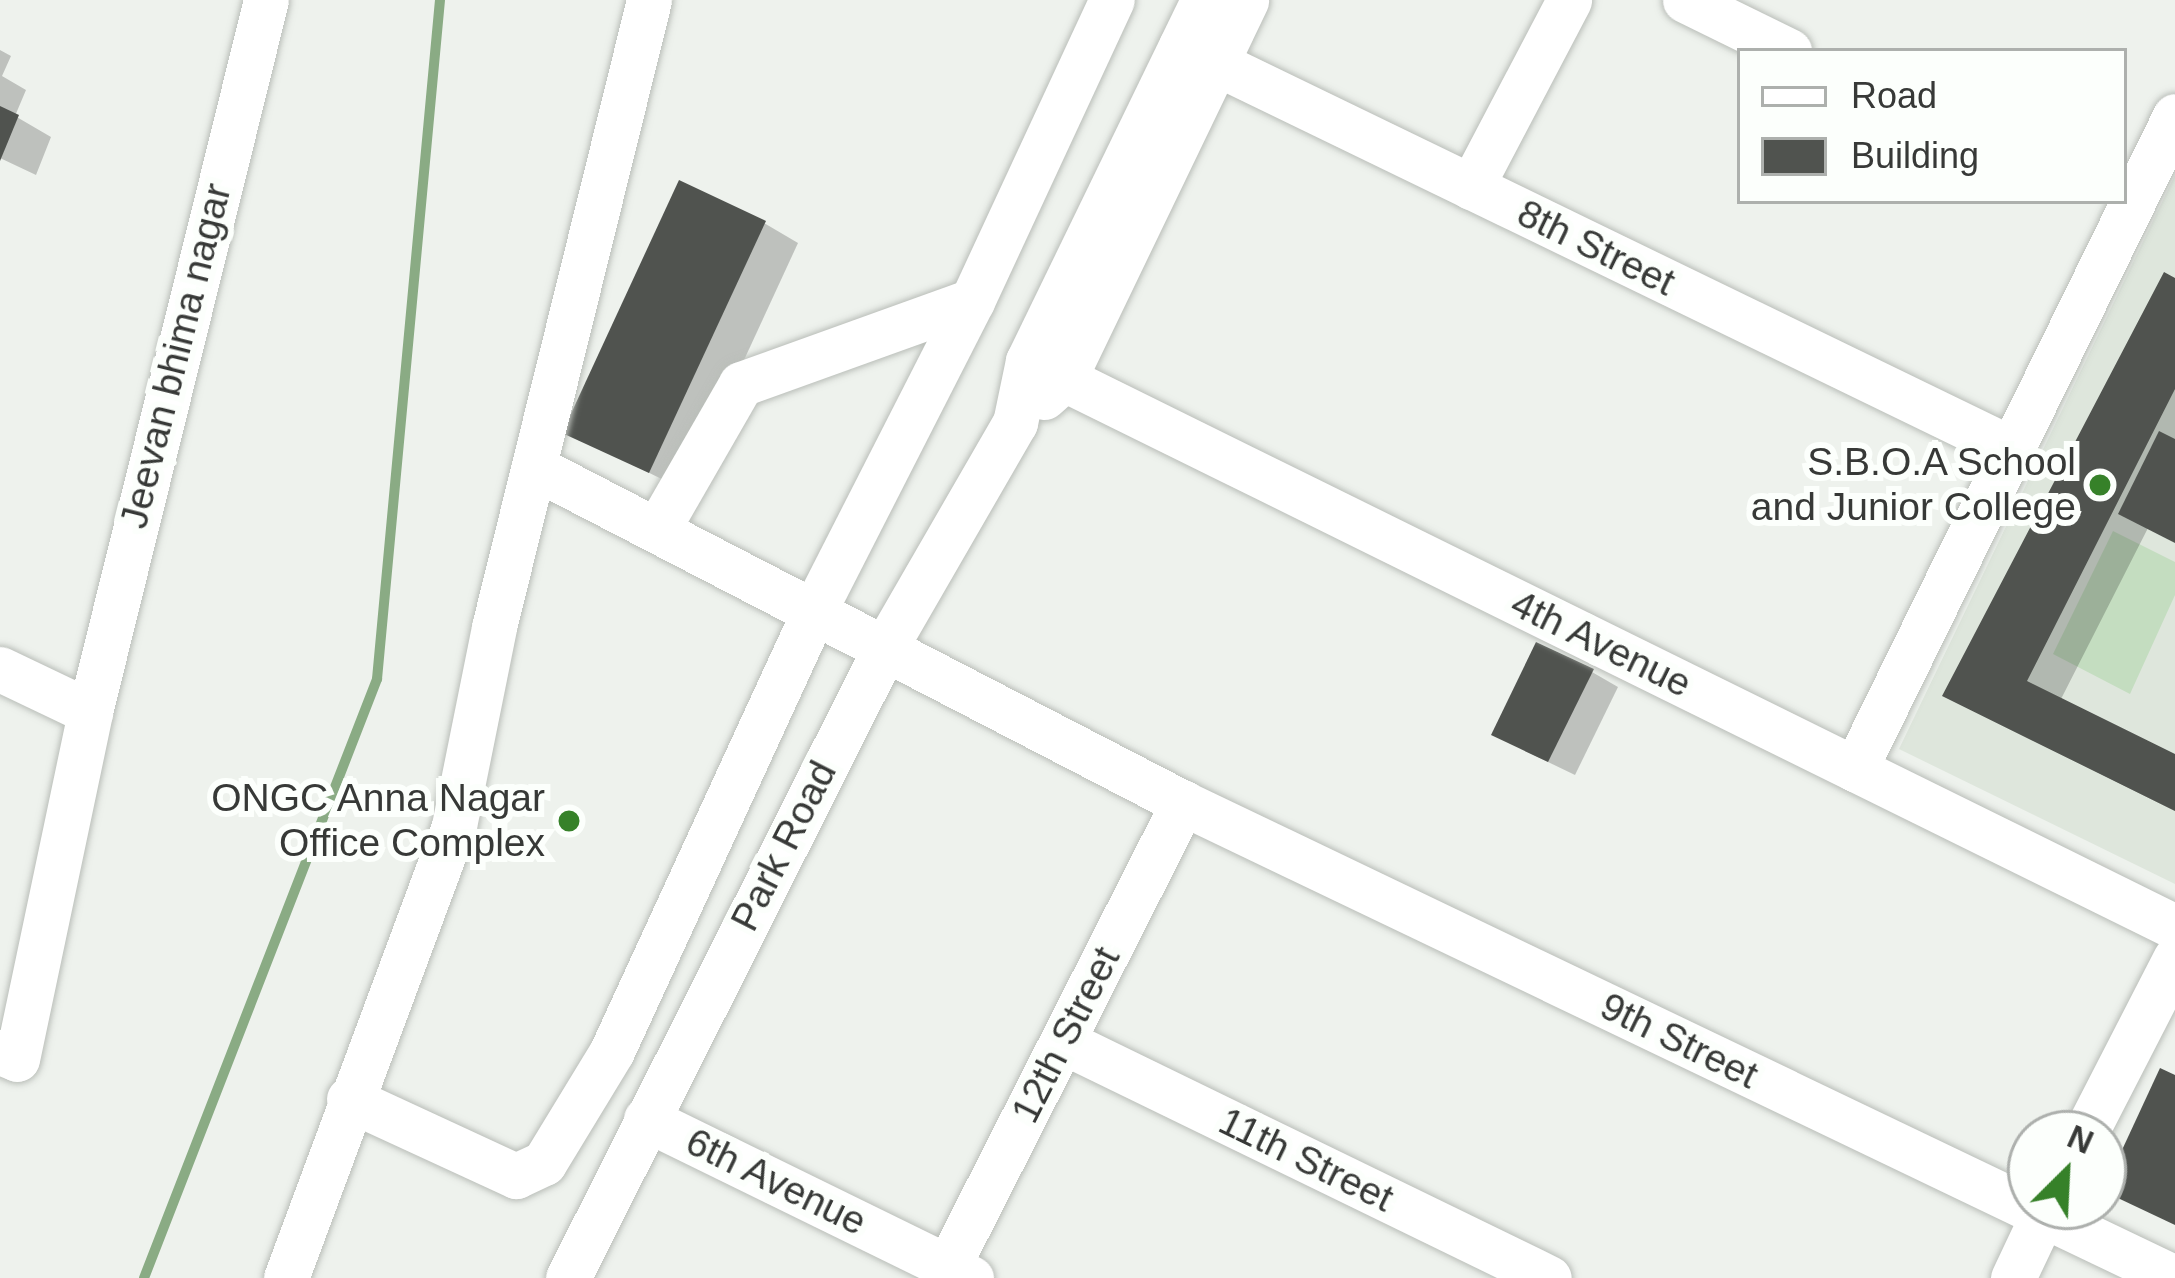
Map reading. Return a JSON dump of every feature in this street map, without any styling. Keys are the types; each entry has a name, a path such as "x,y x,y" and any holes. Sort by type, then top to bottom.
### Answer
{"street":[{"name":"Jeevan bhima nagar","path":"0,1052 17,1059 90,712 266,0"},
{"path":"286,1278 454,826 534,467 649,0"},
{"path":"349,1099 516,1176 544,1163 612,1051 815,609 972,301 1112,0"},
{"name":"Park Road","path":"1198,55 1204,0"},
{"name":"Park Road","path":"568,1278 886,646 1046,370 1198,55 1246,0"},
{"path":"1471,187 1569,0"},
{"path":"1684,0 1784,48"},
{"name":"8th Street","path":"1198,55 2012,449"},
{"path":"2127,186 2175,116"},
{"path":"1855,769 2012,449 2112,208"},
{"path":"657,530 741,384 972,301"},
{"name":"4th Avenue","path":"1046,370 2175,927"},
{"name":"9th Street","path":"534,467 1183,803 2007,1193"},
{"path":"0,669 90,712"},
{"name":"12th Street","path":"954,1274 1183,803"},
{"path":"2097,1110 2175,959"},
{"name":"11th Street","path":"1064,1042 1549,1278"},
{"name":"6th Avenue","path":"646,1119 954,1274"},
{"path":"2013,1278 2036,1230"},
{"name":"9th Street","path":"2082,1230 2175,1278"}],"shaded area":[{"name":"S.B.O.A School and Junior College","path":"2175,175 2175,884 1899,749"}],"green space":[{"path":"2113,531 2175,562 2175,595 2130,694 2053,654"}],"building":[{"path":"0,106 19,115 0,161"},
{"path":"679,180 766,221 649,473 562,433"},
{"path":"2164,272 2175,278 2175,389 2027,681 2175,754 2175,811 1942,696"},
{"path":"2159,431 2175,439 2175,543 2118,514"},
{"path":"1536,642 1594,669 1548,762 1491,735"},
{"path":"2160,1068 2175,1075 2175,1225 2127,1202 2127,1139"}],"waterway":[{"path":"144,1278 377,679 440,0"}],"place":[{"name":"S.B.O.A School and Junior College","path":"2100,485"},
{"name":"ONGC Anna Nagar Office Complex","path":"569,821"}]}
